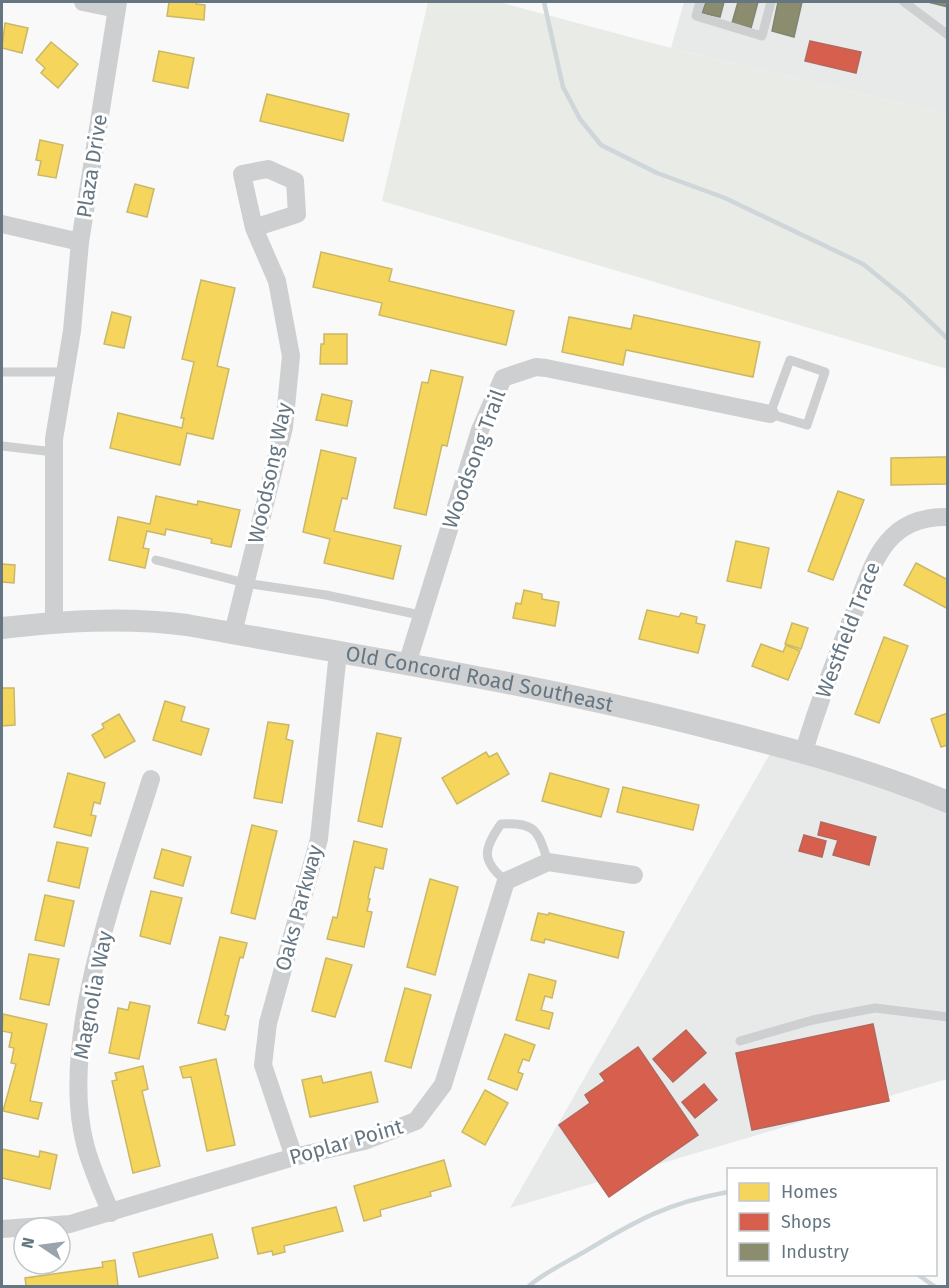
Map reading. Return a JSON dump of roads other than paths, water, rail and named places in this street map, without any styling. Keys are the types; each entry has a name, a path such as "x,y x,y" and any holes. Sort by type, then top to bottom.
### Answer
{"street":[{"path":"83,2 117,5"},
{"name":"Plaza Drive","path":"54,622 54,452 63,372 72,331 80,242 117,5"},
{"name":"Woodsong Way","path":"233,633 284,427 291,356 277,281 254,228 242,174 268,169 295,181 297,214 254,228"},
{"path":"2,224 80,242"},
{"name":"Woodsong Trail","path":"407,664 420,615 480,430 503,378 536,367 546,368 770,414"},
{"name":"Westfield Trace","path":"804,751 835,660 879,552 894,535 913,523 935,516 948,516"},
{"name":"Old Concord Road Southeast","path":"2,628 54,622 140,619 507,681 620,705 804,751 870,772 948,802"},
{"name":"Oaks Parkway","path":"294,1157 263,1065 268,1023 319,839 338,652"},
{"name":"Magnolia Way","path":"111,1213 85,1144 78,1086 78,1047 105,929 151,779"},
{"path":"506,881 549,862 634,875"},
{"name":"Poplar Point","path":"2,1228 70,1224 294,1157 364,1141 416,1122 443,1085 506,881"}],"lane":[{"path":"700,2 696,16 762,36 771,2"},
{"path":"904,2 948,35"},
{"path":"790,360 825,372 807,425 770,414 790,360"},
{"path":"2,372 63,372"},
{"path":"2,446 54,452"},
{"path":"156,560 245,583 326,595 420,615"},
{"path":"506,881 491,869 487,853 491,837 501,824 522,823 538,833 549,862"},
{"path":"740,1041 813,1020 875,1008 948,1017"}],"waterway":[{"path":"544,2 563,87 580,119 601,145 657,173 725,198 863,264 905,298 948,339"},
{"path":"529,1286 555,1268 653,1214 706,1196 727,1192"},
{"path":"920,1276 934,1286"}]}
